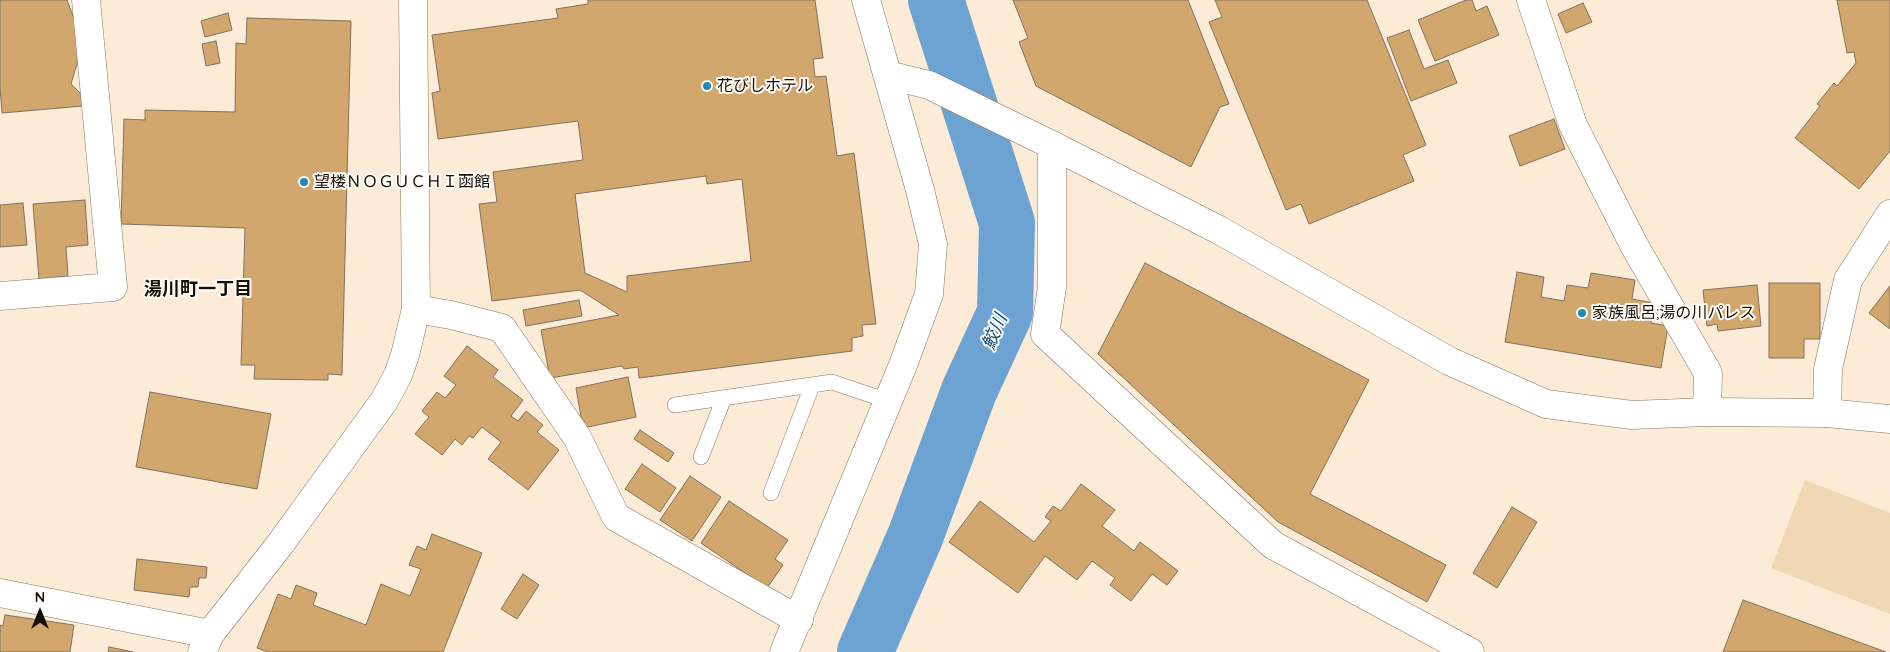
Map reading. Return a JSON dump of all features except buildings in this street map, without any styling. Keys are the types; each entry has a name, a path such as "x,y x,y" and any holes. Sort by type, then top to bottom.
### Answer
{"street":[{"path":"0,296 113,287 86,0"},
{"path":"0,593 206,643 384,401 403,362 416,310 413,0"},
{"path":"784,652 888,401 929,294 933,244 866,0"},
{"path":"1531,0 1573,125 1635,247 1708,372 1707,412"},
{"path":"888,75 929,85 1052,144 1219,230 1449,362 1546,404 1632,415 1707,412 1827,413 1890,419"},
{"path":"1052,144 1052,287 1045,334 1274,545 1470,652"},
{"path":"1827,413 1828,369 1848,280 1890,214"},
{"path":"416,310 451,315 502,328 577,437 616,518 798,620"}],"lane":[{"path":"676,405 832,382 888,401"},
{"path":"771,493 812,386"},
{"path":"701,457 724,398"}],"shaded area":[{"path":"1805,480 1890,513 1890,614 1771,568"}],"waterway":[{"name":"鮫川","path":"865,652 915,537 969,391 1005,313 1007,223 936,0"}],"place":[{"name":"花びしホテル","path":"707,86"},
{"name":"望楼ＮＯＧＵＣＨＩ函館","path":"304,182"},
{"name":"家族風呂;湯の川パレス","path":"1582,313"}],"district":[{"name":"湯川町一丁目","path":"198,290"}]}
